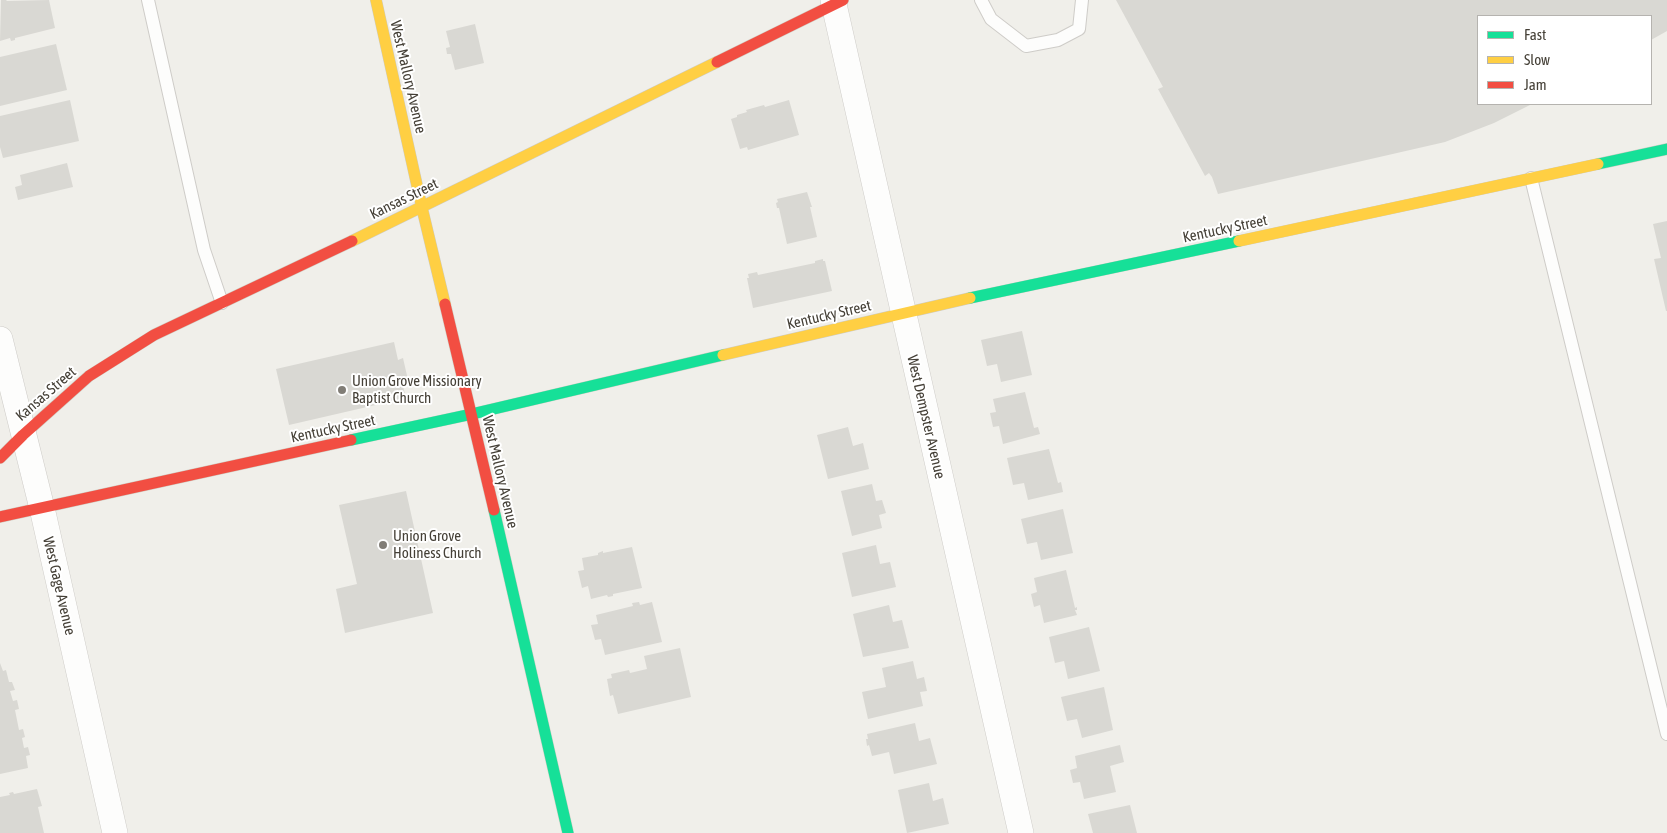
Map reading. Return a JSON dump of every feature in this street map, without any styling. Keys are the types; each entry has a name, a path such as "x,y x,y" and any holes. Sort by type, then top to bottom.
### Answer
{"street":[{"name":"West Mallory Avenue","path":"376,0 422,208 472,414 568,833"},
{"name":"Kansas Street","path":"0,458 89,376 154,335 422,208 836,2"},
{"name":"West Dempster Avenue","path":"836,2 902,313 1021,833"},
{"name":"Kentucky Street","path":"0,517 472,414 902,313 1667,149"},
{"name":"West Gage Avenue","path":"0,339 42,508 115,833"}],"lane":[{"path":"148,0 204,250 222,303"},
{"path":"981,0 991,20 1026,46 1058,40 1079,29 1082,0"},
{"path":"1531,178 1667,734"}],"building":[{"path":"1,0 49,0 55,28 15,38 15,40 11,41 10,38 0,41"},
{"path":"1116,0 1667,0 1667,31 1652,39 1652,15 1477,15 1477,105 1530,105 1494,123 1445,142 1218,194 1212,177 1209,173 1205,176 1158,89 1163,87"},
{"path":"475,24 484,63 455,70 451,54 447,54 446,48 450,47 446,31"},
{"path":"56,44 67,90 0,106 0,57"},
{"path":"70,100 79,141 3,158 0,147 0,116"},
{"path":"789,100 799,135 748,150 747,147 740,149 731,119 747,112 746,110"},
{"path":"67,163 73,187 18,200 15,187 22,185 20,175"},
{"path":"807,192 812,207 810,207 817,237 787,244 779,208 777,208 777,199"},
{"path":"1667,221 1666,311 1654,259 1661,258 1653,224"},
{"path":"823,259 832,291 753,308 747,278 749,278 748,274 757,272 758,275 815,263 815,261"},
{"path":"1022,331 1032,375 1001,382 997,364 987,366 981,340"},
{"name":"Union Grove Missionary Baptist Church","path":"394,342 398,360 403,358 408,380 402,382 406,398 289,425 276,369"},
{"path":"1025,392 1034,428 1038,427 1040,434 1003,444 999,426 993,427 990,413 996,412 993,399"},
{"path":"848,427 853,446 863,443 869,469 828,479 817,435"},
{"path":"1049,449 1058,483 1061,482 1063,492 1028,500 1024,483 1013,485 1007,458"},
{"path":"872,484 876,501 882,500 886,513 879,515 882,528 852,536 841,491"},
{"name":"Union Grove Holiness Church","path":"406,491 433,613 345,633 336,589 357,584 339,505"},
{"path":"1063,509 1073,553 1041,560 1037,542 1027,544 1021,519"},
{"path":"876,545 880,564 890,562 896,587 852,597 842,553"},
{"path":"632,547 642,588 613,594 613,596 608,597 607,595 591,599 588,586 582,588 578,571 584,570 582,558 598,555 598,553 603,551 603,553"},
{"path":"1066,570 1075,608 1077,607 1077,610 1075,610 1077,615 1044,623 1040,605 1034,607 1031,594 1037,592 1034,578"},
{"path":"639,602 640,605 652,602 662,642 605,655 601,639 595,640 591,625 598,624 596,615 633,606 632,603"},
{"path":"889,605 893,622 902,620 909,648 863,657 853,614"},
{"path":"1089,627 1100,671 1068,679 1064,661 1055,663 1049,637"},
{"path":"680,648 691,697 618,714 613,695 610,696 607,679 612,678 611,674 629,670 630,673 647,669 644,656"},
{"path":"913,661 917,679 924,677 927,691 920,692 923,706 868,719 862,692 886,687 882,668"},
{"path":"0,663 3,671 6,670 9,682 12,682 15,690 10,691 13,701 17,700 19,709 15,710 19,730 23,729 25,737 22,738 24,748 28,747 30,755 26,756 28,768 0,774"},
{"path":"1104,687 1113,730 1082,738 1077,719 1067,721 1061,697"},
{"path":"915,723 919,741 930,738 937,764 894,774 889,752 872,756 869,745 867,746 867,734"},
{"path":"1120,745 1124,762 1110,766 1116,792 1084,799 1080,782 1073,783 1070,770 1077,768 1075,756"},
{"path":"929,783 933,801 943,798 949,824 907,833 898,790"},
{"path":"37,789 42,806 38,807 44,833 0,833 0,797 10,795 9,793 13,792 14,794"},
{"path":"1130,805 1137,833 1093,833 1088,814"}],"traffic: fast":[{"path":"1598,164 1667,149"},
{"path":"970,298 1239,241"},
{"path":"351,440 472,414 723,355"},
{"path":"494,510 568,833"}],"traffic: slow":[{"path":"376,0 445,304"},
{"path":"352,241 717,62"},
{"path":"1239,241 1598,164"},
{"path":"723,355 970,298"}],"traffic: jam":[{"path":"717,62 843,0"},
{"path":"0,458 89,376 154,335 352,241"},
{"path":"445,304 494,510"},
{"path":"0,517 351,440"}],"place":[{"name":"Union Grove Missionary Baptist Church","path":"342,390"},
{"name":"Union Grove Holiness Church","path":"383,545"}]}
